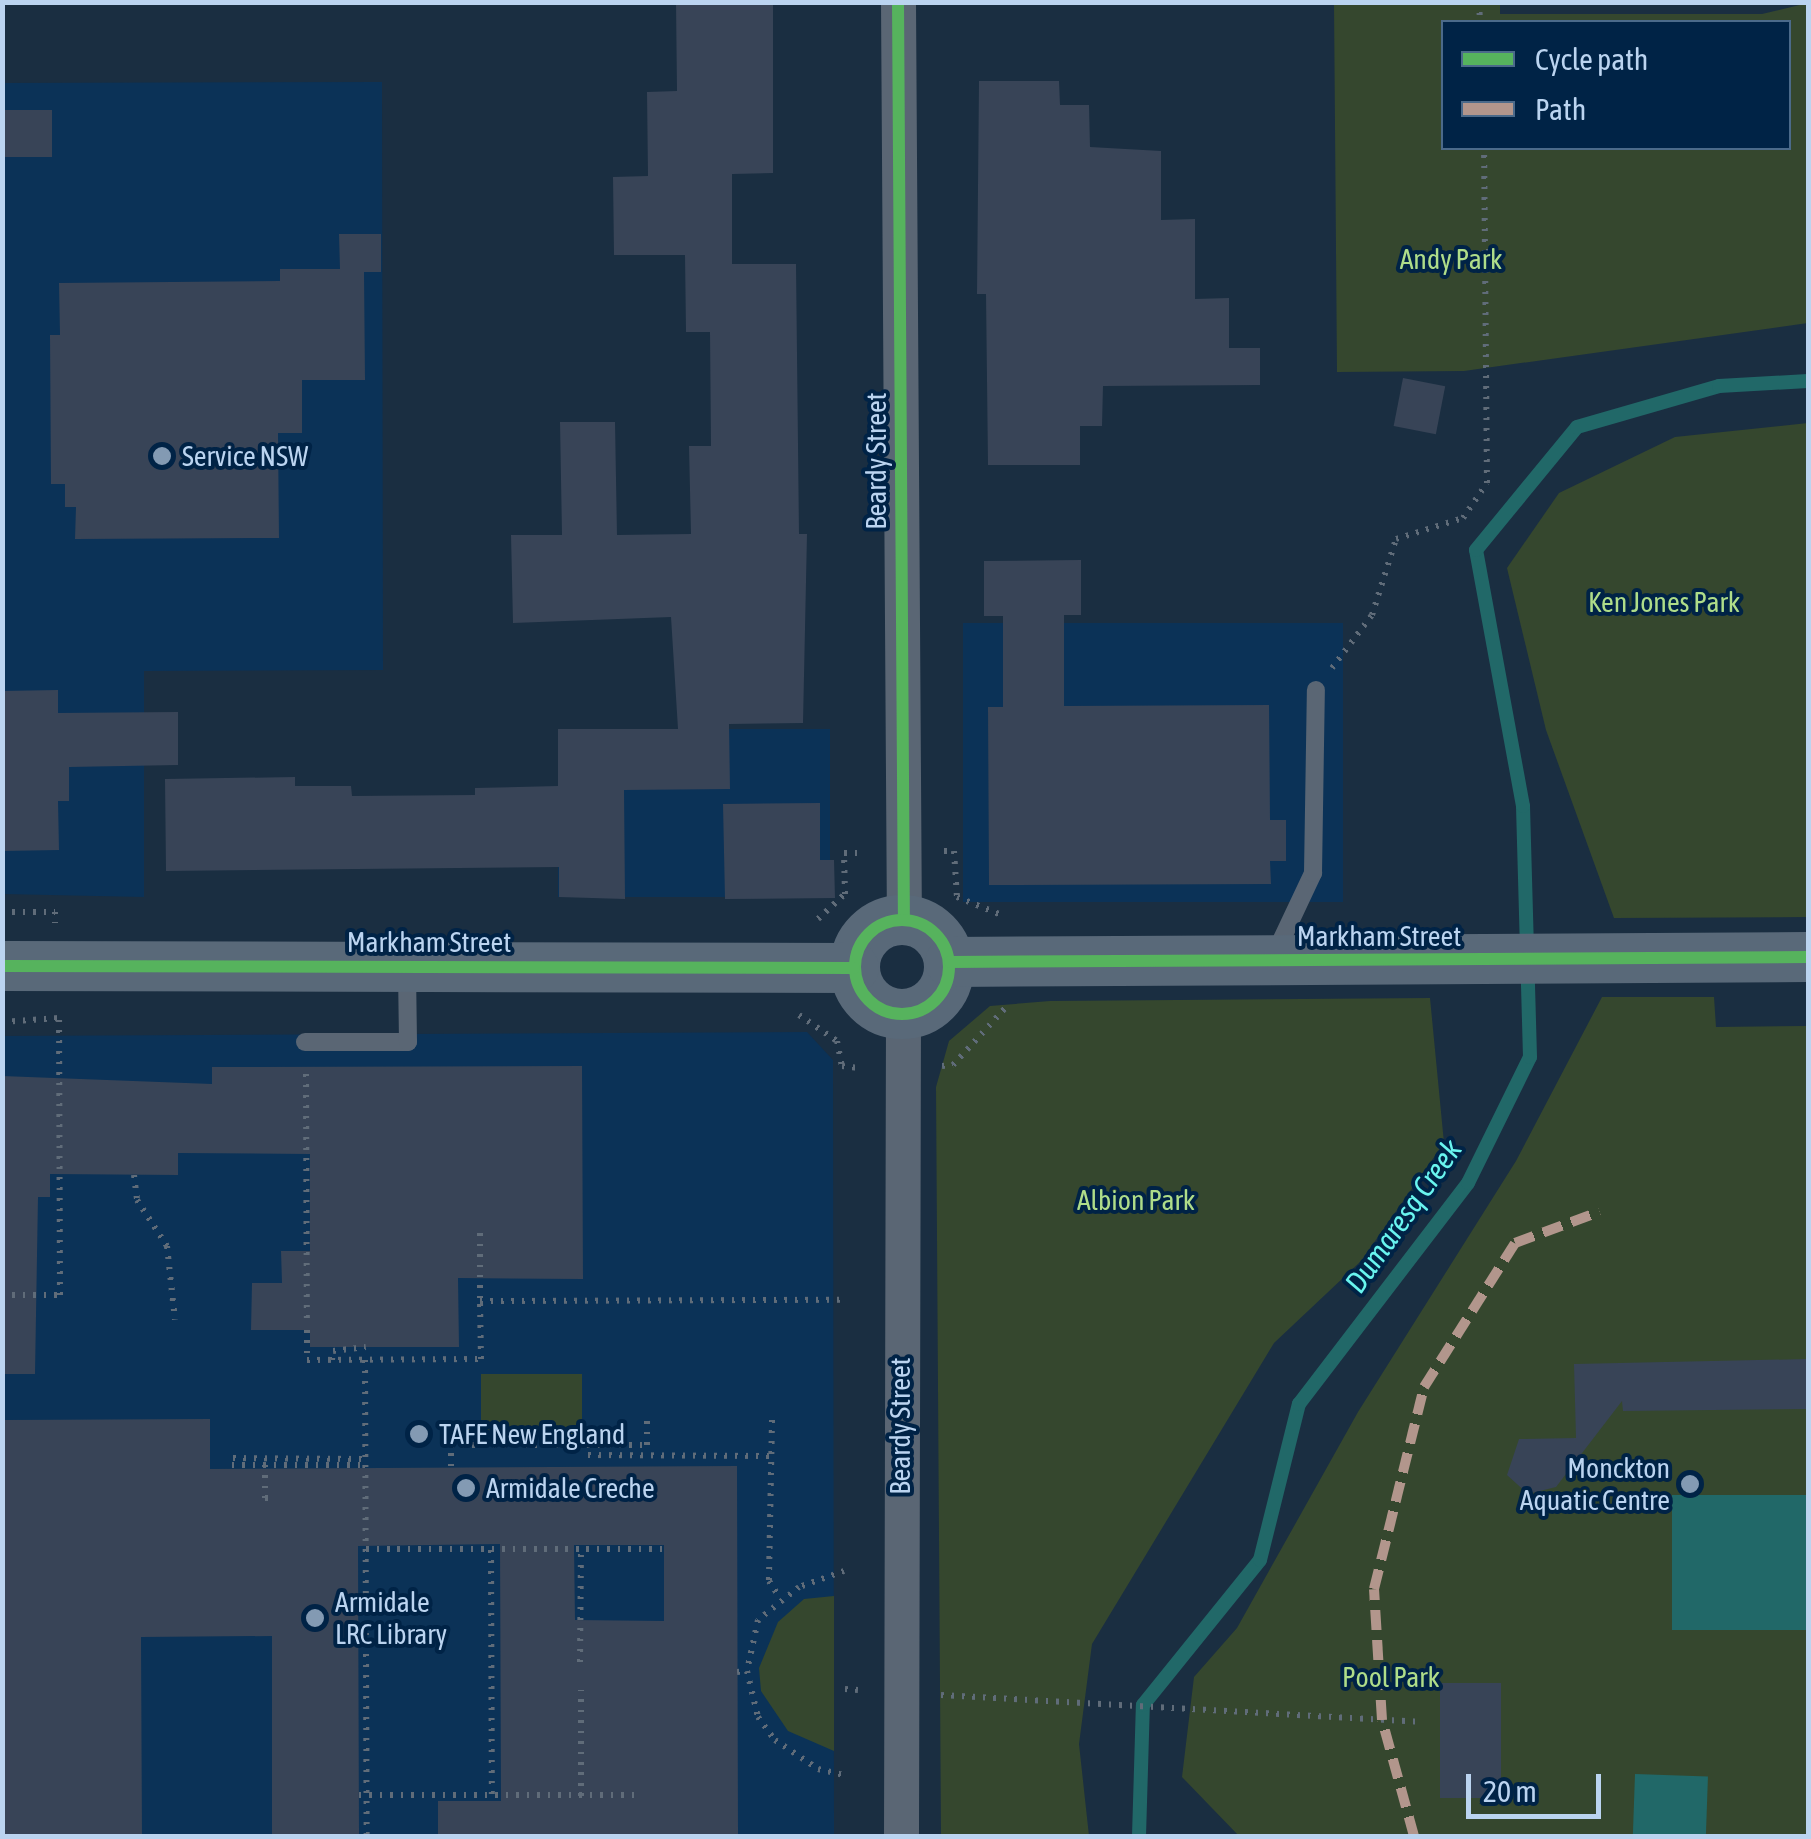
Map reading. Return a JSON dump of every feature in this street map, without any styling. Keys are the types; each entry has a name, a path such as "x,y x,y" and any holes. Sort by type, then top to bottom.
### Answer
{"street":[{"name":"Beardy Street","path":"898,2 904,919"},
{"path":"904,919 934,932 950,962 939,999 903,1016 866,1000 854,968 872,930 904,919"},
{"name":"Markham Street","path":"950,962 1808,957"},
{"name":"Markham Street","path":"2,966 854,968"},
{"name":"Beardy Street","path":"901,1836 903,1016"}],"lane":[{"path":"1272,961 1313,873 1316,690"},
{"path":"306,1042 408,1042 407,967"}],"path":[{"path":"1316,690 1372,614 1396,540 1463,518 1487,483 1484,150"},
{"path":"932,851 954,852 957,897 1001,911 1006,920"},
{"path":"807,920 845,894 844,853 858,852"},
{"path":"2,912 55,912 55,929"},
{"path":"798,1000 799,1020 837,1041 842,1066 859,1068"},
{"path":"942,1066 1004,1019 1009,1000"},
{"path":"2,1294 60,1294 58,1010"},
{"path":"2,1022 59,1020"},
{"path":"306,1042 307,1320"},
{"path":"134,1175 137,1200 167,1246 175,1320"},
{"path":"307,1330 307,1360 481,1360 480,1234"},
{"path":"480,1301 843,1300"},
{"path":"332,1360 333,1351 366,1347"},
{"path":"366,1360 363,1795 367,1836"},
{"path":"451,1466 451,1444 647,1445 647,1418"},
{"path":"772,1420 769,1581 780,1598"},
{"path":"588,1445 588,1455 770,1456"},
{"path":"663,1466 664,1456"},
{"path":"232,1461 365,1462 266,1465 232,1461"},
{"path":"266,1465 265,1498 272,1498"},
{"path":"366,1549 664,1549"},
{"path":"580,1662 581,1549"},
{"path":"492,1550 492,1795"},
{"path":"844,1572 780,1598 758,1620 748,1672 754,1706 775,1740 818,1769 845,1775"},
{"path":"738,1672 748,1672"},
{"path":"845,1689 858,1690"},
{"path":"581,1690 581,1796"},
{"path":"940,1694 1419,1722"},
{"path":"363,1795 636,1796"}],"shaded area":[{"path":"382,82 383,670 144,671 144,897 3,894 3,83"},
{"path":"963,623 1343,623 1343,902 963,902"},
{"path":"558,729 830,729 830,897 558,897"},
{"name":"TAFE New England","path":"807,1032 833,1060 834,1836 3,1836 2,1036"},
{"path":"1672,1495 1808,1495 1808,1630 1672,1630"},
{"path":"1635,1774 1708,1777 1706,1836 1633,1836"}],"green space":[{"name":"Andy Park","path":"1334,3 1500,3 1500,14 1762,14 1808,3 1808,323 1464,371 1337,372"},
{"name":"Ken Jones Park","path":"1808,423 1808,917 1614,918 1546,730 1507,568 1559,493 1675,437"},
{"name":"Pool Park","path":"1602,997 1714,997 1716,1027 1808,1026 1808,1836 1239,1836 1182,1777 1194,1677 1237,1628 1358,1412 1516,1161"},
{"name":"Albion Park","path":"1430,998 1444,1143 1361,1261 1274,1343 1092,1644 1079,1744 1089,1836 941,1836 936,1087 949,1041 990,1006 1050,1001"},
{"path":"481,1374 582,1374 582,1434 481,1434"},
{"path":"834,1596 834,1751 788,1731 761,1691 759,1668 778,1622 804,1599"}],"building":[{"path":"676,2 773,2 773,173 732,174 732,264 796,264 799,534 807,534 803,723 729,724 730,789 624,790 625,899 559,897 559,867 166,871 165,779 295,777 295,786 351,786 352,796 475,795 475,788 558,786 558,729 678,729 671,617 513,623 511,535 562,535 560,422 615,422 617,535 691,534 689,446 711,446 710,332 686,332 685,255 614,255 613,177 648,176 647,92 677,91"},
{"path":"979,81 1059,81 1060,105 1089,105 1090,147 1161,151 1161,220 1195,219 1195,299 1229,298 1229,348 1260,348 1260,385 1103,386 1102,426 1080,426 1080,465 988,465 986,294 977,294"},
{"path":"2,110 52,110 52,157 2,157"},
{"path":"339,234 381,234 381,272 364,272 365,380 302,380 302,433 278,433 279,538 75,539 76,507 65,507 65,484 51,484 50,335 60,335 59,283 280,281 280,269 340,269"},
{"path":"1403,378 1445,386 1436,434 1394,426"},
{"path":"1081,560 1081,615 1064,615 1064,706 1269,705 1270,820 1286,820 1286,861 1270,861 1271,884 989,885 988,707 1003,707 1003,616 984,616 984,561"},
{"path":"58,690 58,713 178,712 178,765 69,767 69,801 58,801 59,850 2,851 2,691"},
{"path":"820,803 820,860 834,860 835,898 725,899 723,804"},
{"path":"582,1066 583,1279 458,1278 459,1347 310,1347 310,1330 251,1330 252,1283 282,1283 281,1251 310,1251 310,1154 178,1153 178,1175 50,1174 50,1197 38,1197 35,1374 2,1374 2,1076 212,1084 212,1067"},
{"path":"1808,1359 1808,1409 1623,1411 1622,1401 1556,1487 1528,1494 1507,1475 1519,1439 1576,1438 1574,1364"},
{"path":"210,1419 210,1469 737,1466 738,1836 438,1836 438,1801 501,1801 500,1544 358,1546 359,1836 272,1836 272,1636 141,1637 142,1836 2,1836 2,1420","holes":["574,1545 664,1545 664,1621 575,1620"]},
{"path":"1440,1683 1501,1683 1501,1798 1440,1798"}],"waterway":[{"name":"Dumaresq Creek","path":"1139,1836 1143,1705 1260,1560 1299,1404 1468,1183 1530,1057 1523,806 1476,550 1577,427 1719,386 1808,381"}],"marked path":[{"path":"1414,1836 1382,1720 1374,1589 1424,1387 1515,1243 1599,1212"}],"cycle path":[{"path":"898,2 904,919"},
{"path":"902,920 920,923 936,933 946,949 949,967 946,985 936,1001 920,1011 902,1014 884,1011 868,1001 858,985 855,967 858,949 868,933 884,923 902,920"},
{"path":"950,962 1808,957"},
{"path":"2,966 854,968"}],"place":[{"name":"Service NSW","path":"162,456"},
{"name":"TAFE New England","path":"419,1434"},
{"name":"Monckton Aquatic Centre","path":"1690,1484"},
{"name":"Armidale Creche","path":"466,1488"},
{"name":"Armidale LRC Library","path":"315,1618"}]}
